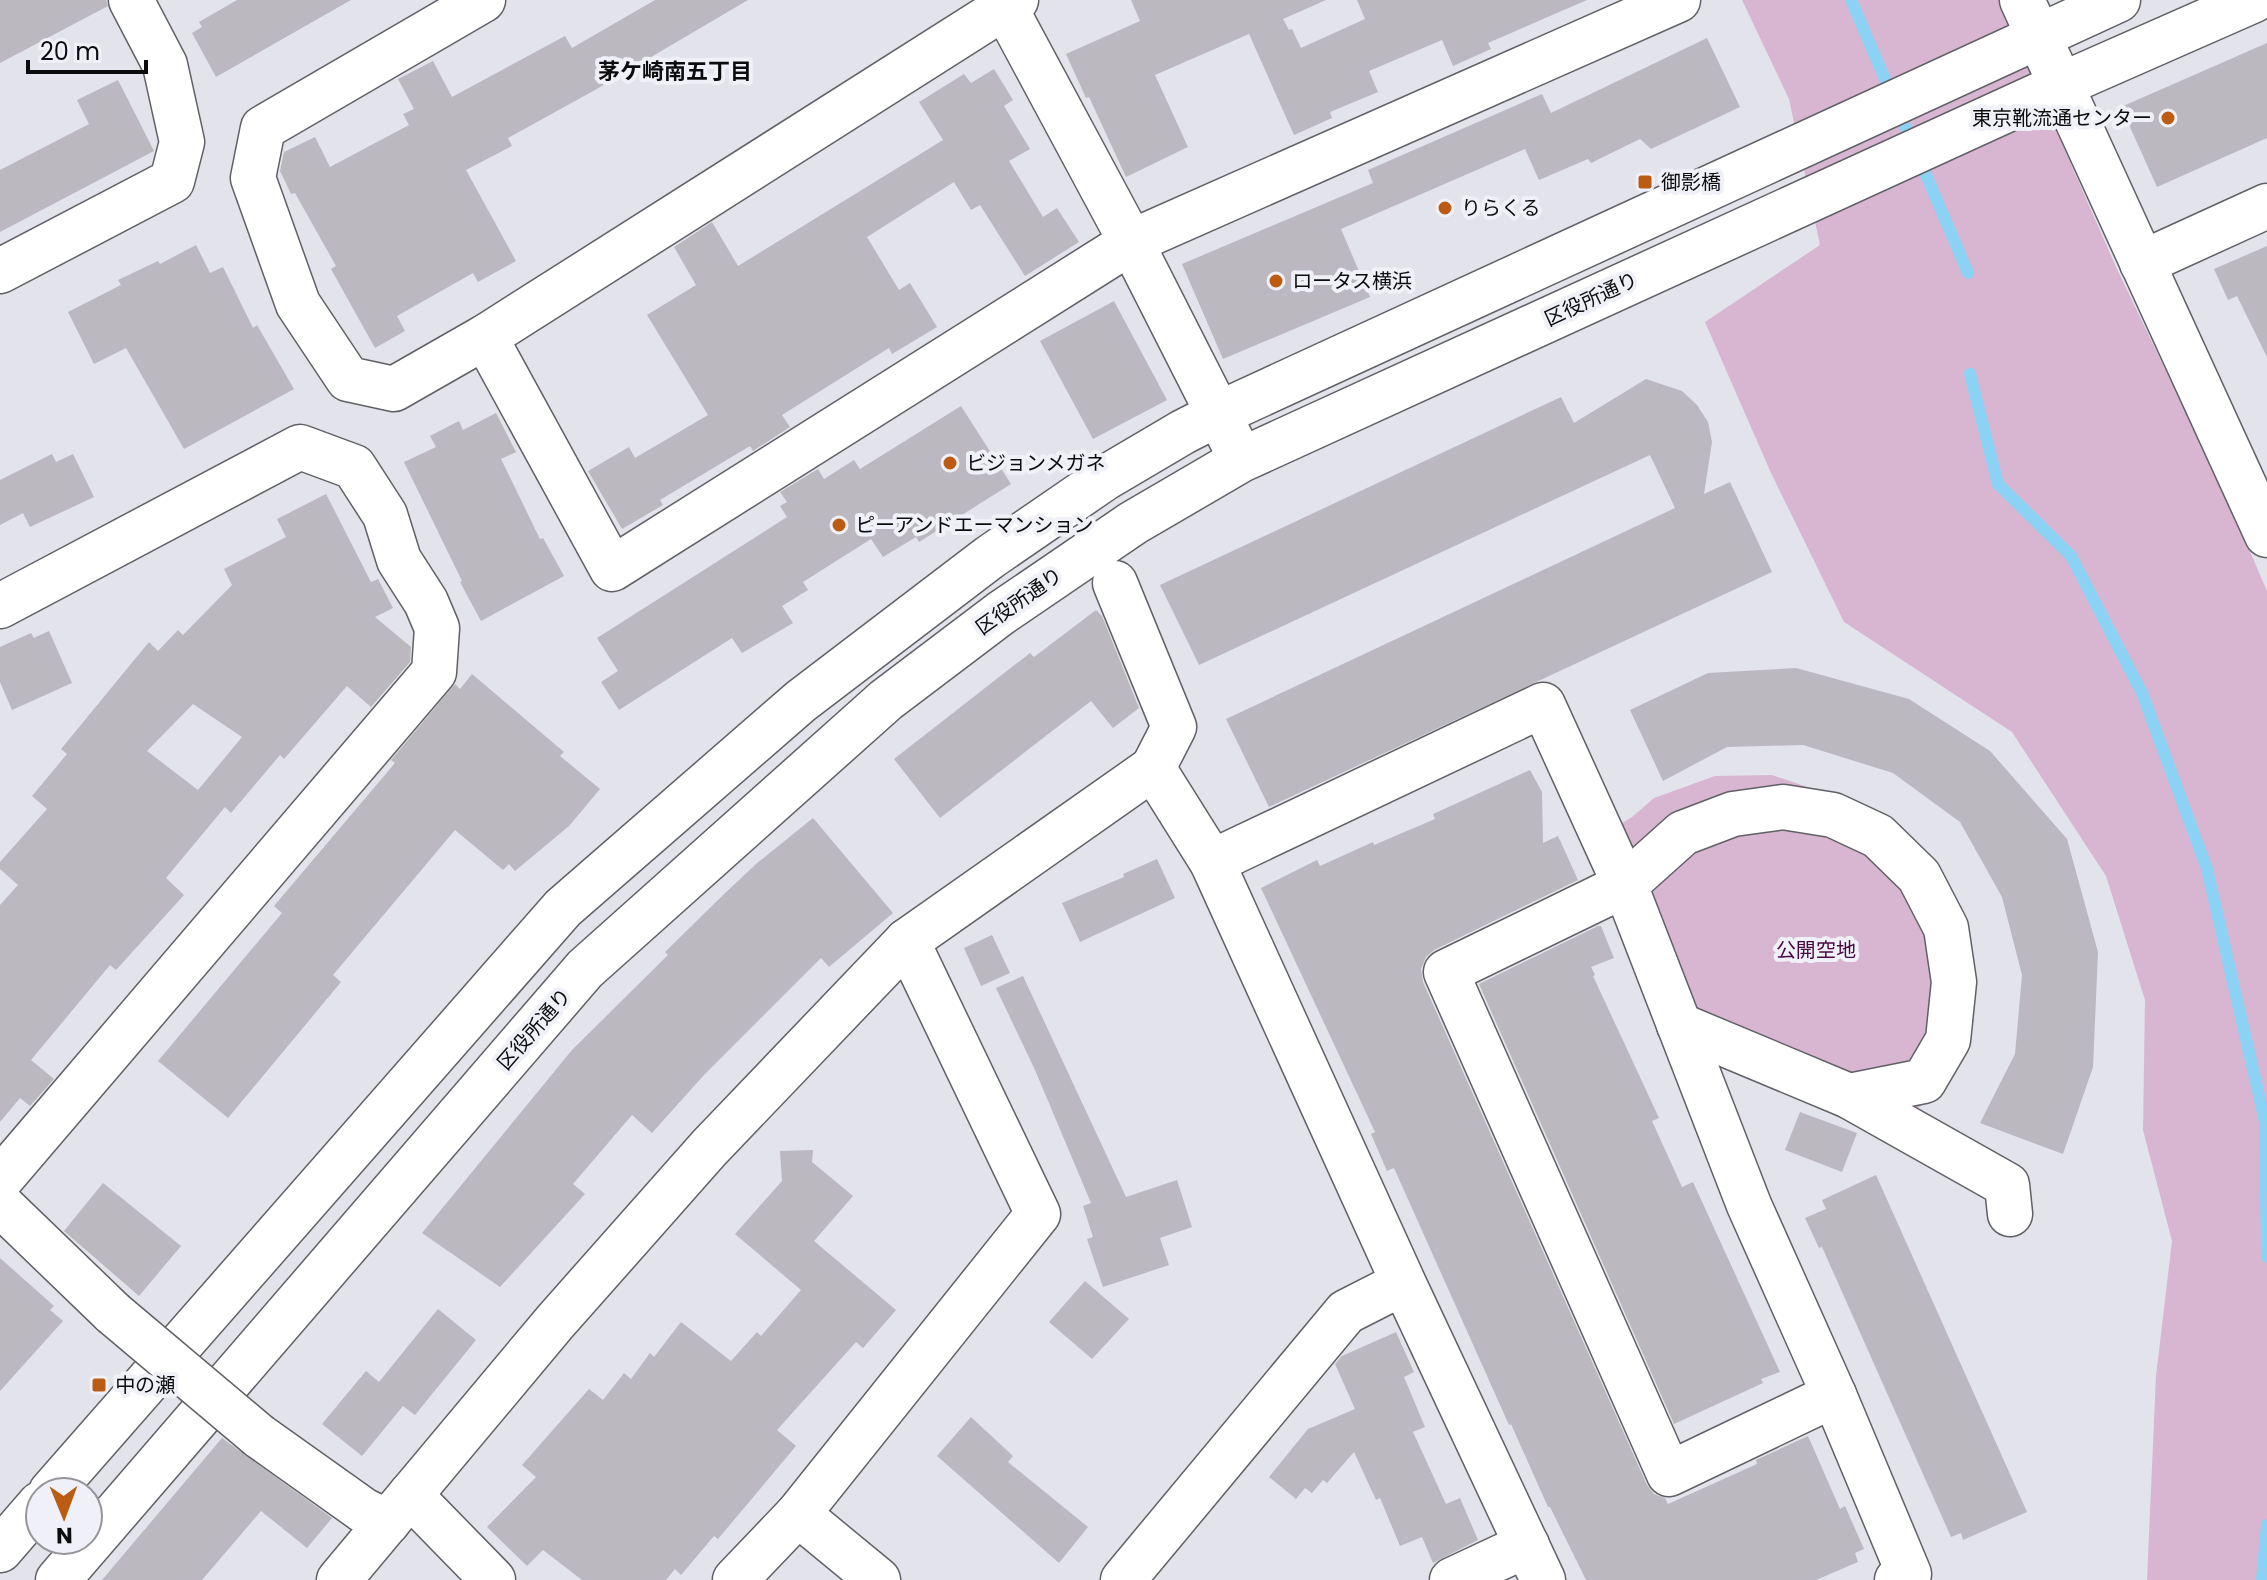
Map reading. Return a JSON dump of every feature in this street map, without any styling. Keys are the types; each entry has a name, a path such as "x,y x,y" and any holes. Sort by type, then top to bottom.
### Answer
{"street":[{"path":"0,271 172,181 182,142 165,65 131,0"},
{"path":"483,0 263,128 253,178 298,304 348,379 394,389 485,337 1007,2 1241,460"},
{"path":"485,337 612,569 1131,242 1678,0"},
{"path":"65,1476 563,908 801,701 990,557 1105,478 1218,414 1951,78 2030,19 2118,0"},
{"name":"区役所通り","path":"58,1580 585,969 886,700 1001,613 1133,523 1241,460 2061,85 2254,0"},
{"path":"2030,19 2063,50 2086,51 2130,37 2152,45"},
{"path":"2030,19 2267,535"},
{"path":"1951,78 1983,83 2013,69 2036,65 2061,85"},
{"path":"2142,263 2267,206"},
{"path":"0,606 300,447 354,467 385,515 399,560 426,602 437,628 434,672 0,1180"},
{"path":"339,1580 555,1322 709,1148 907,941 1153,768 1174,727 1115,583"},
{"path":"1212,862 1543,705 1625,885 1749,1205 1909,1574 1897,1580"},
{"path":"1153,768 1212,862 1404,1284 1535,1562 1452,1580"},
{"path":"1834,1395 1669,1474 1446,972 1625,885 1683,833 1733,814 1783,807 1833,815 1878,836 1919,876 1946,928 1954,982 1948,1040 1924,1081 1849,1096"},
{"path":"735,1580 798,1514 1038,1214 907,941"},
{"path":"1679,1025 1849,1096 2007,1185 2010,1214"},
{"path":"0,1204 113,1313 259,1436 363,1510 399,1508 493,1580"},
{"path":"1139,1575 1346,1312 1403,1283"},
{"path":"798,1514 878,1580"},
{"path":"0,1550 24,1522"}],"green space":[{"path":"1742,0 1999,0 2116,267 2227,498 2267,591 2267,1580 2147,1580 2156,1376 2172,1241 2143,1130 2145,1000 2106,876 2012,732 1844,622 1771,473 1705,322 1820,245 1789,99"},
{"name":"公開空地","path":"1772,775 1870,808 1922,853 1954,903 1939,1089 1886,1139 1707,1056 1611,830 1654,798 1715,776"}],"building":[{"path":"0,0 106,0 108,6 0,63"},
{"path":"237,0 351,0 216,77 192,33 202,27 199,22"},
{"path":"655,0 748,0 508,138 512,146 466,170 516,261 478,282 473,273 397,316 405,331 375,348 331,269 336,266 280,171 284,152 315,137 330,167 409,125 403,114 414,109 398,79 433,61 452,97 565,36 572,48"},
{"path":"1131,0 1326,0 1283,19 1301,48 1365,19 1357,0 1587,0 1488,43 1491,49 1453,66 1442,40 1369,71 1378,92 1330,112 1332,118 1294,135 1249,34 1155,75 1188,147 1126,177 1066,54 1140,21"},
{"path":"1707,38 1740,107 1651,149 1640,139 1591,163 1588,159 1539,180 1525,149 1341,229 1370,297 1223,359 1182,264 1373,183 1368,170 1542,94 1551,113"},
{"path":"2267,43 2267,138 2157,187 2121,107"},
{"path":"994,69 1013,100 1004,106 1030,149 1009,161 1043,217 1057,208 1079,242 1025,276 980,205 971,210 954,182 867,237 899,290 910,283 937,327 892,354 889,348 782,415 790,427 753,451 750,446 660,500 663,505 622,529 588,471 629,447 635,458 708,415 647,315 696,285 674,247 712,222 738,266 943,140 919,102 964,74 971,83"},
{"path":"118,80 154,151 0,232 0,170 89,124 77,100"},
{"path":"196,245 210,273 223,267 253,328 257,325 294,389 184,449 126,348 94,364 68,312 121,285 118,280 158,261 160,264"},
{"path":"2267,246 2267,357 2237,296 2228,300 2214,269"},
{"path":"1114,301 1167,400 1093,439 1040,341"},
{"path":"1646,379 1682,391 1697,405 1708,422 1712,442 1704,494 1730,482 1772,572 1269,807 1226,719 1675,508 1650,455 1199,665 1160,585 1561,397 1574,423"},
{"path":"961,406 1011,484 919,542 916,537 883,557 871,539 803,582 808,590 782,606 793,623 742,653 732,638 619,710 601,682 618,671 597,638 787,517 780,506 787,502 780,492 818,469 824,479 854,460 860,469"},
{"path":"496,413 516,452 501,459 540,539 543,538 564,576 481,621 404,462 436,447 430,436 459,421 463,430"},
{"path":"52,454 56,462 73,454 94,497 30,527 23,513 0,525 0,480"},
{"path":"326,494 371,582 378,579 393,608 375,617 411,647 410,662 371,707 347,686 284,759 280,755 231,813 225,807 166,878 184,895 116,970 110,965 31,1060 54,1079 30,1106 20,1098 0,1122 0,905 18,885 0,869 0,862 47,809 32,796 67,754 61,749 149,642 158,651 178,630 183,635 232,585 224,569 286,537 277,519","holes":["193,704 242,737 198,790 147,751"]},
{"path":"1096,610 1102,616 1139,708 1113,728 1091,701 940,818 894,759 1030,653 1034,657"},
{"path":"49,631 72,683 12,710 0,682 0,647 31,633 34,638"},
{"path":"1796,668 1909,699 1990,751 2067,839 2098,952 2093,1067 2063,1154 1980,1123 2015,1054 2022,975 2002,897 1960,822 1893,773 1803,745 1727,747 1663,781 1630,710 1708,673"},
{"path":"472,674 564,752 560,756 600,789 569,826 515,871 509,864 503,870 455,830 333,975 341,982 228,1118 158,1061 282,913 274,906 395,763 391,760 455,684 460,689"},
{"path":"1530,770 1542,792 1543,843 1558,836 1578,880 1434,950 1426,957 1421,969 1423,982 1647,1485 1654,1494 1665,1498 1668,1504 1757,1464 1756,1460 1808,1436 1840,1509 1845,1506 1864,1549 1855,1553 1858,1562 1816,1580 1586,1580 1509,1425 1394,1168 1387,1171 1371,1134 1375,1132 1261,888 1317,860 1320,866 1435,819 1433,814"},
{"path":"813,818 893,913 829,967 821,958 704,1075 652,1133 632,1115 573,1184 585,1194 500,1287 422,1233 572,1050 668,955 665,952 721,897"},
{"path":"1157,859 1175,898 1080,942 1062,903 1124,877 1123,874"},
{"path":"1601,926 1614,958 1591,967 1593,976 1659,1118 1652,1121 1682,1187 1693,1182 1780,1372 1674,1424 1479,984"},
{"path":"992,935 1010,973 981,986 964,948"},
{"path":"1023,976 1126,1197 1177,1180 1192,1227 1160,1238 1169,1265 1103,1287 1087,1239 1093,1237 1083,1206 1091,1203 1035,1070 996,988"},
{"path":"1800,1112 1857,1133 1842,1172 1785,1150"},
{"path":"813,1150 812,1162 853,1196 814,1241 896,1310 863,1348 856,1342 777,1430 796,1446 718,1539 714,1536 681,1575 675,1569 666,1580 582,1580 543,1550 527,1566 487,1527 536,1477 522,1465 589,1389 603,1400 624,1373 631,1379 650,1353 654,1357 681,1322 731,1361 757,1332 761,1336 801,1290 735,1234 782,1181 780,1151"},
{"path":"1876,1175 2027,1512 1963,1540 1961,1533 1951,1537 1822,1247 1819,1248 1805,1218 1826,1209 1822,1200"},
{"path":"103,1183 181,1246 139,1296 64,1231"},
{"path":"0,1258 54,1306 50,1310 63,1321 0,1391"},
{"path":"1085,1281 1129,1319 1092,1359 1049,1322"},
{"path":"438,1309 476,1340 415,1415 403,1406 362,1456 322,1424 366,1371 379,1382"},
{"path":"1396,1332 1414,1372 1404,1377 1425,1427 1413,1432 1446,1504 1460,1498 1478,1540 1433,1563 1422,1537 1400,1546 1380,1498 1376,1500 1354,1452 1327,1483 1323,1480 1312,1493 1305,1488 1296,1499 1269,1477 1308,1429 1355,1409 1335,1364 1342,1356"},
{"path":"971,1417 1013,1456 1008,1462 1088,1527 1059,1563 937,1456"},
{"path":"222,1438 332,1518 307,1548 261,1511 202,1580 102,1580"}],"waterway":[{"path":"1851,0 1968,273"},
{"path":"1970,374 1998,484 2071,556 2142,693 2207,869 2265,1122 2267,1257"},
{"path":"2262,1580 2267,1525"}],"place":[{"name":"東京靴流通センター","path":"2168,118"},
{"name":"御影橋","path":"1645,182"},
{"name":"りらくる","path":"1445,208"},
{"name":"ロータス横浜","path":"1276,281"},
{"name":"ビジョンメガネ","path":"950,463"},
{"name":"ピーアンドエーマンション","path":"839,525"},
{"name":"中の瀬","path":"99,1385"}],"district":[{"name":"茅ケ崎南五丁目","path":"675,71"}]}
